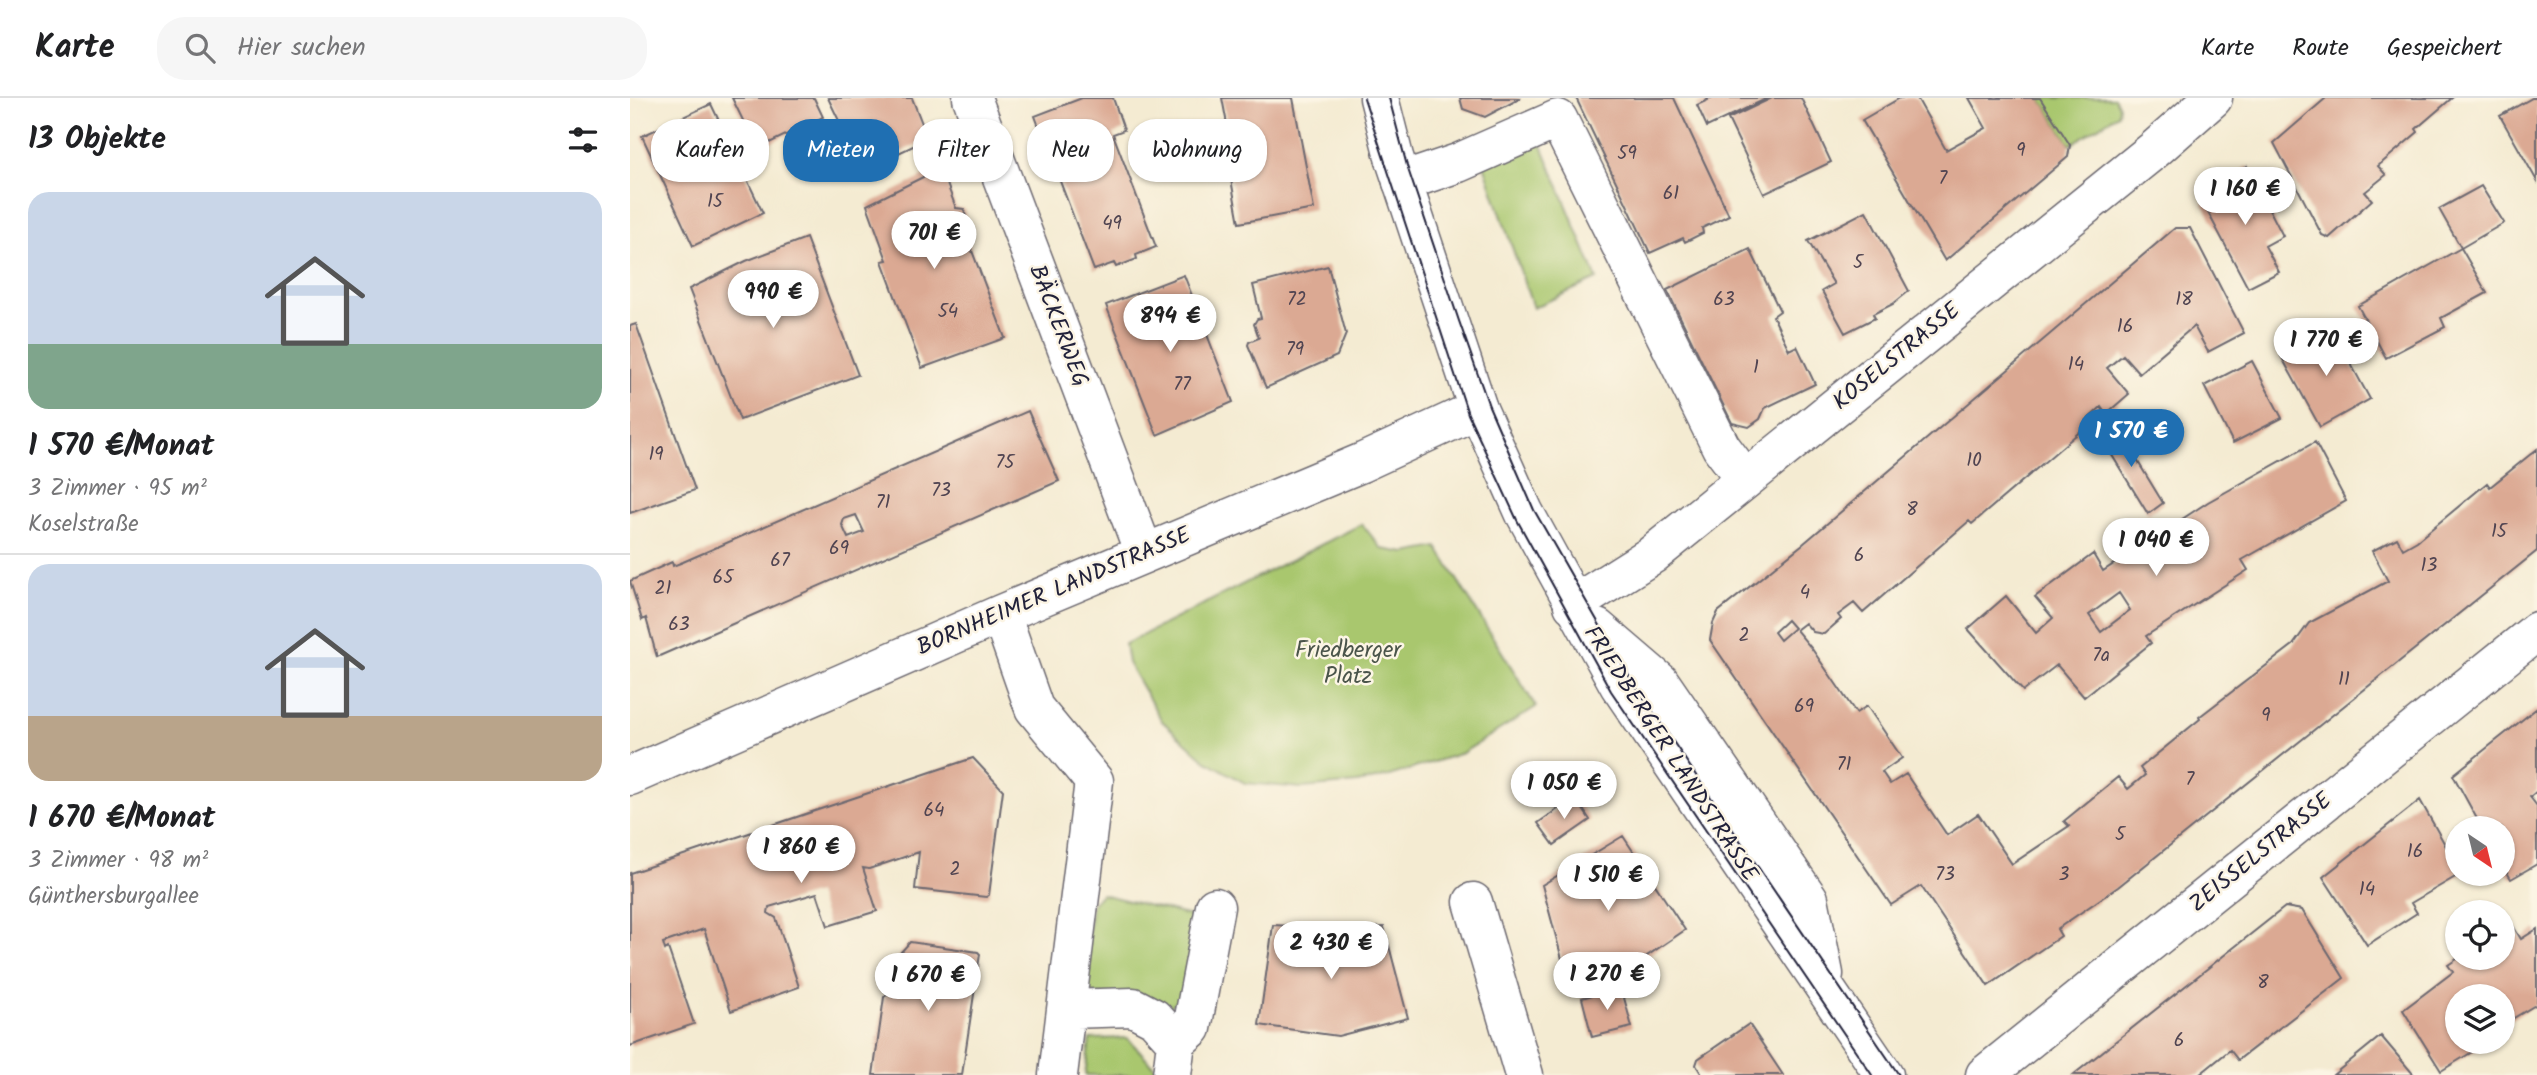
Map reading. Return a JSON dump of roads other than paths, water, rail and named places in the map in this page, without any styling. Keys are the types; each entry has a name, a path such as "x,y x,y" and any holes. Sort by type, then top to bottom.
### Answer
{"street":[{"name":"BÄCKERWEG","path":"972,98 1144,553"},
{"name":"FRIEDBERGER LANDSTRASSE","path":"1380,98 1402,182 1478,409 1524,512 1619,685 1884,1075"},
{"name":"KOSELSTRASSE","path":"1573,605 1652,555 2143,159 2213,98"},
{"path":"1402,182 1458,163 1558,119 1721,447 1745,480"},
{"name":"BORNHEIMER LANDSTRASSE","path":"633,767 1361,463 1478,409"},
{"path":"1001,614 1034,708 1094,781 1058,1075"},
{"name":"ZEISSELSTRASSE","path":"1985,1075 2537,631"},
{"path":"1473,902 1524,1075"},
{"path":"1174,1059 1192,1028 1215,907"},
{"path":"1067,1009 1133,1007 1154,1018 1174,1059"}],"tram line":[{"path":"1364,98 1468,414 1517,520 1611,691 1872,1075"},
{"path":"1389,98 1407,166 1459,321 1489,406 1534,510 1630,678 1899,1075"}],"park label":[{"name":"Friedberger Platz","path":"1348,664"}]}
